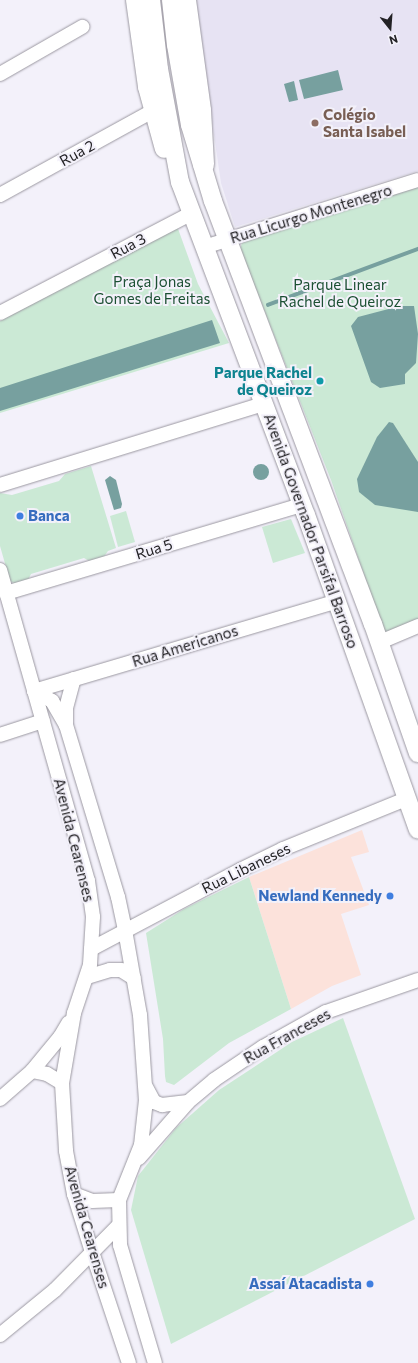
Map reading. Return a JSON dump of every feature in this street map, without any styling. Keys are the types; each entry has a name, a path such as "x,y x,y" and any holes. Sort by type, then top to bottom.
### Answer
{"highway":[{"path":"185,0 200,110 203,164"}],"main road":[{"path":"135,0 143,65 153,111 167,160 180,182"},
{"name":"Avenida Governador Parsifal Barroso","path":"151,0 159,69 180,182 304,510 418,830"},
{"name":"Avenida Governador Parsifal Barroso","path":"171,0 176,45 190,125 226,240 380,642 418,753"},
{"path":"304,510 322,541 355,631 366,642 380,642"}],"street":[{"path":"0,74 82,27"},
{"name":"Rua 2","path":"0,195 153,111"},
{"name":"Rua Licurgo Montenegro","path":"204,247 418,180"},
{"name":"Rua 3","path":"0,313 192,212"},
{"path":"0,485 264,404"},
{"name":"Rua 5","path":"6,593 304,510"},
{"path":"0,570 34,691"},
{"name":"Rua Americanos","path":"34,691 337,601"},
{"path":"380,642 418,626"},
{"name":"Avenida Cearenses","path":"66,725 66,708 74,679"},
{"name":"Avenida Cearenses","path":"34,691 88,881 93,917 87,978 74,1013 62,1083 66,1151 74,1194 129,1363"},
{"name":"Avenida Cearenses","path":"34,691 52,701 66,725 118,897 126,930 140,1015 146,1087 141,1145 136,1162 119,1200 120,1245 130,1288 155,1363"},
{"path":"0,734 43,721"},
{"name":"Rua Libaneses","path":"91,948 277,852 406,799"},
{"path":"87,978 110,970 121,970 134,978"},
{"name":"Rua Franceses","path":"136,1162 188,1102 214,1080 294,1029 326,1012 418,980"},
{"path":"0,1099 32,1071 60,1037 74,1013"},
{"path":"32,1071 47,1074 62,1083"},
{"path":"146,1087 154,1102 162,1106 188,1102"},
{"path":"74,1194 92,1201 119,1200"},
{"path":"4,1333 55,1290 119,1225"}],"shaded area":[{"name":"Colégio Santa Isabel","path":"194,0 418,0 418,171 235,227 221,183"},
{"path":"338,70 343,90 304,99 299,80"},
{"path":"294,81 298,100 289,102 284,84"},
{"path":"400,306 414,306 418,334 416,363 405,374 405,384 380,388 371,382 351,326 358,317"},
{"path":"212,320 220,343 0,411 0,388"},
{"path":"389,422 393,423 418,462 418,512 375,505 359,492 357,479 377,437"},
{"path":"261,464 268,469 269,472 264,479 261,480 254,475 253,472 258,465"},
{"path":"110,476 116,480 122,504 121,508 114,510 105,480"},
{"path":"362,830 369,852 351,857 369,905 341,914 361,975 332,986 291,1009 249,877"}],"green space":[{"name":"Parque Linear Rachel de Queiroz","path":"418,187 418,620 387,634 384,632 331,480 240,249 243,240"},
{"name":"Praça Jonas Gomes de Freitas","path":"177,226 198,284 229,343 0,413 0,321"},
{"path":"91,466 116,548 108,551 103,558 91,562 84,558 31,574 28,580 16,584 10,581 0,546 0,493 12,495 59,481 65,474"},
{"path":"126,511 135,542 118,547 110,516"},
{"path":"291,519 305,553 273,563 262,527"},
{"path":"249,877 291,1009 229,1043 174,1085 166,1082 163,1039 146,933 184,909"},
{"path":"343,1018 415,1219 171,1344 131,1210 138,1176 176,1128 219,1090 292,1042"}],"waterway":[{"path":"268,305 418,249"}],"place":[{"name":"Colégio Santa Isabel","path":"315,123"},
{"name":"Parque Rachel de Queiroz","path":"320,381"},
{"name":"Banca","path":"20,516"},
{"name":"Newland Kennedy","path":"390,896"},
{"name":"Assaí Atacadista","path":"370,1284"}]}
